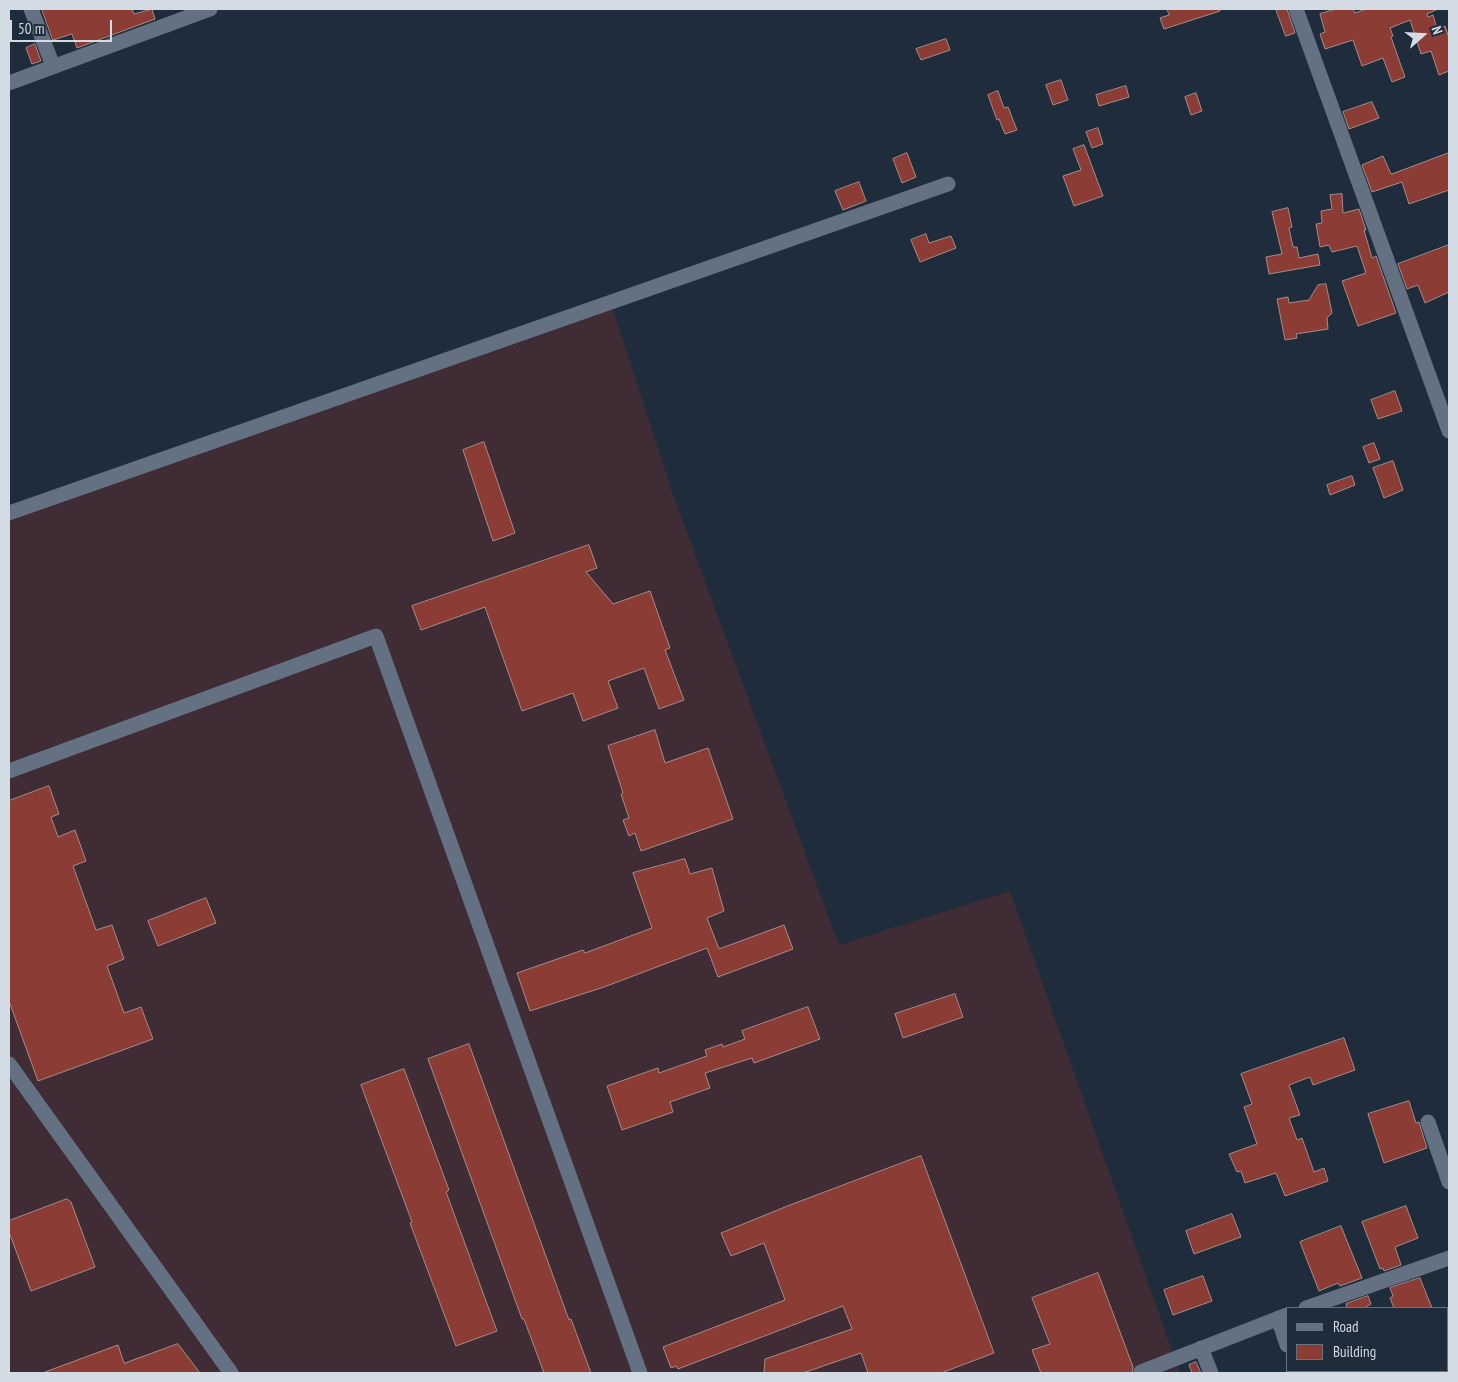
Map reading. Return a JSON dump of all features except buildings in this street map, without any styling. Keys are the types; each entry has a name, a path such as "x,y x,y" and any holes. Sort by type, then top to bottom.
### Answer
{"street":[{"path":"31,9 53,66"},
{"path":"9,83 206,9"},
{"path":"1296,9 1449,431"},
{"path":"9,513 948,184"},
{"path":"9,771 376,636 640,1373"},
{"path":"9,1064 231,1373"},
{"path":"1428,1122 1449,1182"},
{"path":"1313,1307 1340,1303 1449,1258"},
{"path":"1141,1372 1282,1317 1286,1339"},
{"path":"1201,1348 1211,1373"}],"shaded area":[{"path":"612,307 674,497 839,945 1010,891 1180,1373 9,1373 9,520"}]}
